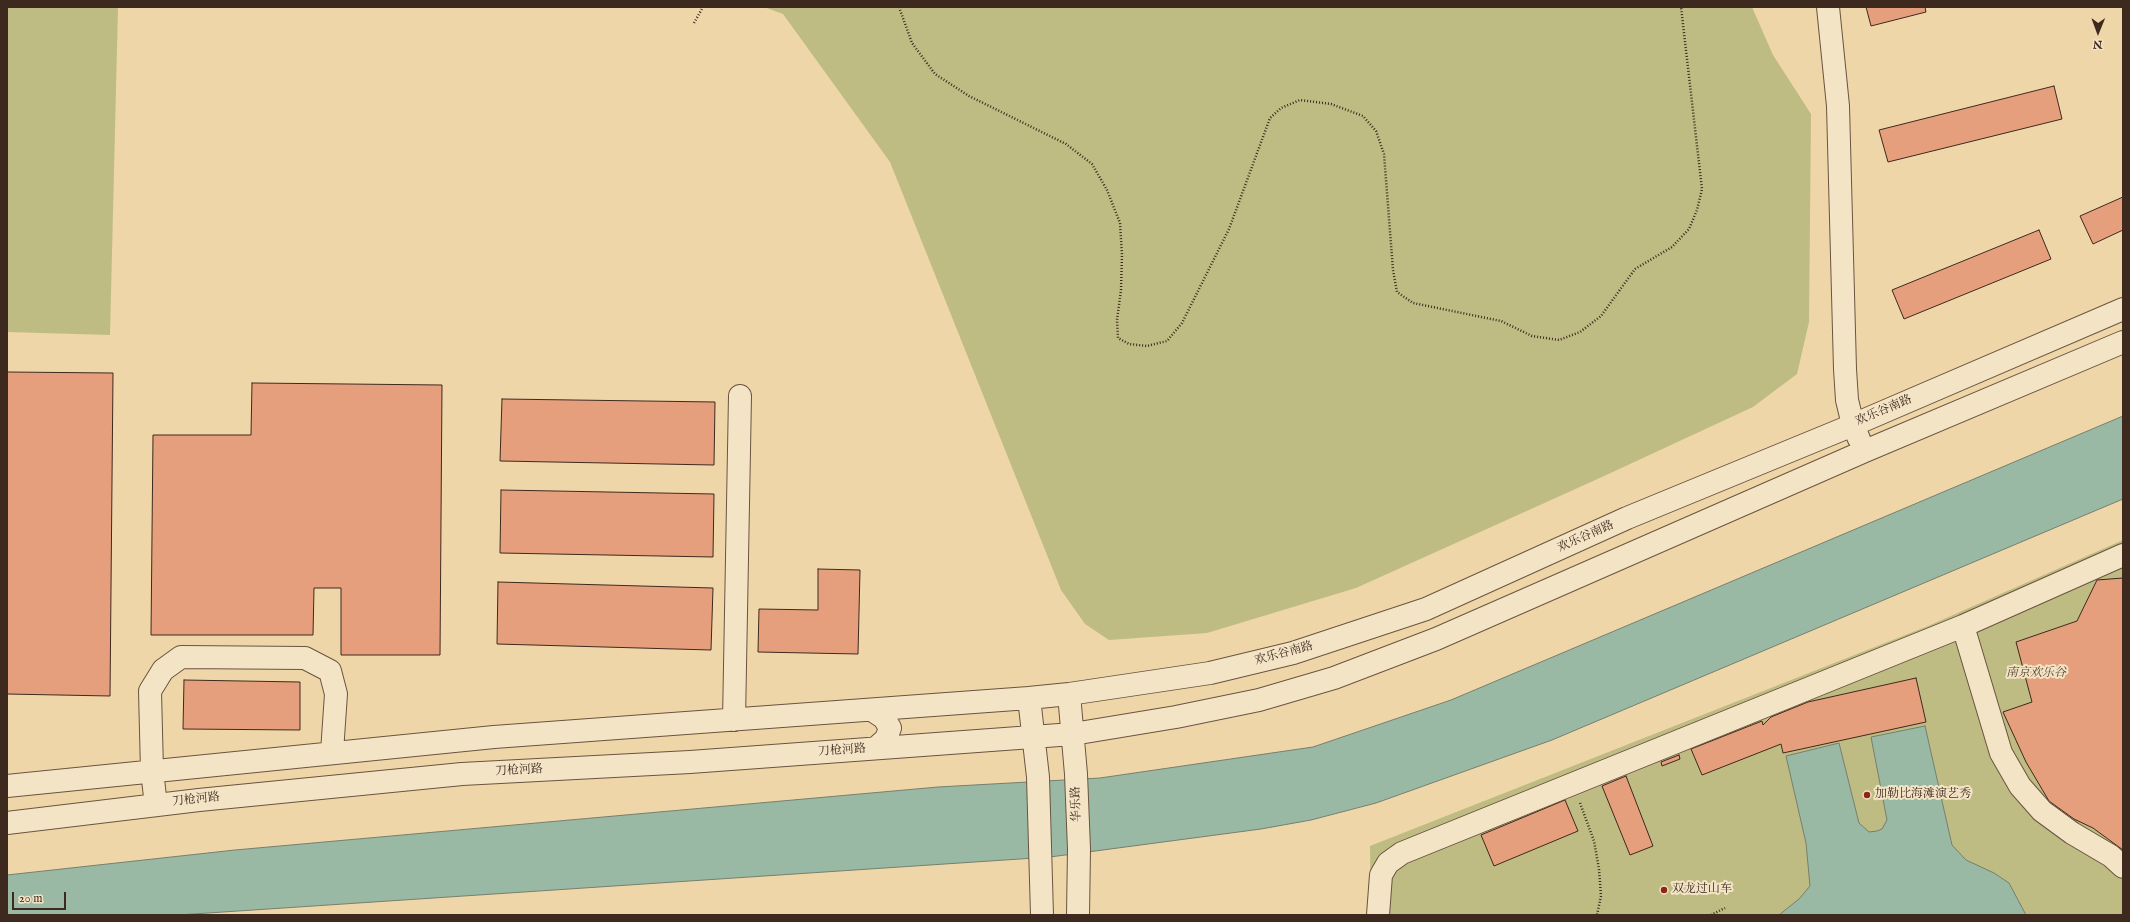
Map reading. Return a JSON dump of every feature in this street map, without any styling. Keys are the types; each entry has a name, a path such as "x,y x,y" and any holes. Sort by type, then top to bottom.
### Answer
{"street":[{"path":"1828,7 1838,106 1847,400 1853,425 1865,451"},
{"name":"欢乐谷南路","path":"1029,698 1069,694 1210,673 1292,653 1426,609 1627,518 1853,425 2123,309"},
{"path":"1032,737 1073,734 1176,717 1259,700 1334,678 1436,639 1865,451 2033,382 2123,342"},
{"path":"2023,352 2009,364 2011,375 2015,380 2033,382"},
{"path":"734,720 740,396"},
{"path":"1378,915 1381,875 1388,863 1402,852 1963,626 2123,555"},
{"path":"1963,626 2002,753 2020,786 2042,811 2072,834 2111,856 2123,867"},
{"path":"156,805 152,771 150,691 163,670 181,657 305,658 330,671 336,694 332,752"},
{"name":"华乐路","path":"1069,694 1076,774 1079,849 1078,915"},
{"path":"7,786 332,752 494,737 1029,698 1032,737 1038,777 1042,915"},
{"path":"872,710 884,718 890,728 886,739 876,748"},
{"name":"刀枪河路","path":"7,823 156,805 462,774 690,762 1032,737"}],"path":[{"path":"694,23 703,7"},
{"path":"899,7 912,42 935,74 969,96 1066,144 1092,164 1107,190 1120,223 1122,255 1121,290 1117,320 1118,338 1129,344 1147,346 1167,341 1182,323 1230,230 1270,118 1281,108 1300,100 1331,104 1363,116 1376,131 1384,154 1393,270 1397,292 1413,303 1501,321 1532,336 1559,340 1580,332 1601,316 1635,269 1672,247 1689,228 1697,210 1702,189 1681,7"},
{"path":"1572,784 1586,816 1594,841 1599,869 1601,896 1597,915"},
{"path":"1711,915 1725,908"}],"green space":[{"path":"7,7 118,7 110,335 7,332"},
{"path":"764,7 1752,7 1773,55 1811,114 1809,322 1797,374 1753,407 1356,588 1207,633 1109,640 1085,624 1061,590 890,162 783,14"},
{"name":"南京欢乐谷","path":"2123,540 2123,915 1371,915 1370,846 1928,626"}],"shaded area":[{"path":"2123,416 2123,499 1552,740 1376,803 1311,820 1261,829 1050,857 178,915 7,915 7,875 235,850 938,787 1100,778 1313,747 1451,700"},
{"path":"1925,726 1952,845 1966,860 1994,873 2009,883 2026,915 1779,915 1799,899 1810,886 1806,843 1786,756 1839,743 1859,823 1869,832 1877,831 1882,829 1887,820 1871,737"}],"building":[{"path":"1866,7 1925,7 1926,12 1871,26"},
{"path":"2054,86 2062,119 1888,162 1879,130"},
{"path":"2123,197 2123,230 2093,244 2080,216"},
{"path":"2039,230 2051,259 1904,319 1892,290"},
{"path":"7,372 113,373 110,696 7,694"},
{"path":"252,383 442,385 440,655 341,655 341,588 314,588 313,635 151,635 153,435 251,435"},
{"path":"502,399 715,402 714,465 500,461"},
{"path":"501,490 714,494 713,557 500,553"},
{"path":"818,569 860,570 858,654 758,652 759,609 818,610"},
{"path":"2123,578 2123,850 2093,828 2074,819 2049,801 2026,762 2003,712 2032,702 2016,642 2077,621 2097,580"},
{"path":"498,582 713,588 711,650 497,644"},
{"path":"1916,678 1926,722 1783,753 1781,744 1702,775 1691,749 1762,721 1763,725 1771,717 1808,702"},
{"path":"184,680 300,682 300,730 183,729"},
{"path":"1679,755 1680,759 1662,766 1661,762"},
{"path":"1626,776 1653,846 1630,855 1602,786"},
{"path":"1565,800 1578,831 1494,866 1481,835"}],"place":[{"name":"加勒比海滩演艺秀","path":"1867,795"},
{"name":"双龙过山车","path":"1664,890"}]}
